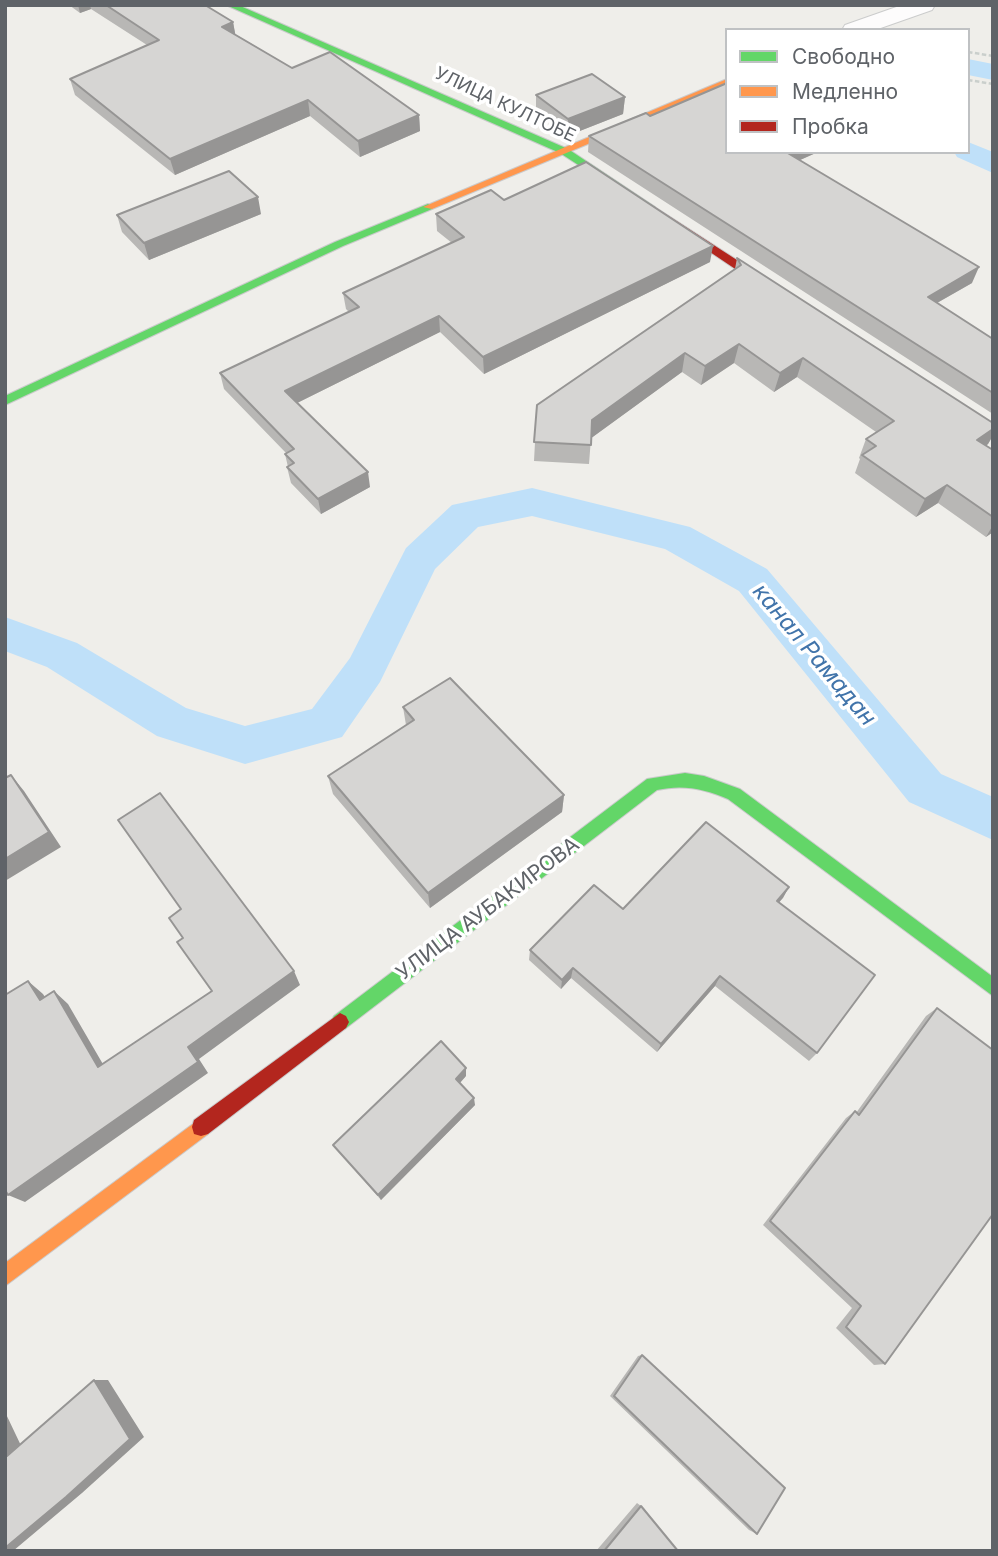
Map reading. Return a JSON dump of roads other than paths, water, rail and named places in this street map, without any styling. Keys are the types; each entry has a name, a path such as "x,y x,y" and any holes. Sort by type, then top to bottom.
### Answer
{"street":[{"name":"УЛИЦА КУЛТОБЕ","path":"230,5 564,151 796,303"},
{"path":"859,28 924,5"},
{"path":"5,401 339,244 725,83"},
{"name":"УЛИЦА АУБАКИРОВА","path":"8,1264 653,783 675,778 701,778 734,794 993,988"}],"waterway":[{"name":"канал Рамадан","path":"970,67 993,72"},
{"name":"канал Рамадан","path":"970,152 993,164"},
{"name":"канал Рамадан","path":"5,634 62,655 173,723 245,745 326,724 365,670 420,559 466,515 532,502 676,537 753,580 925,788 993,819"}]}
